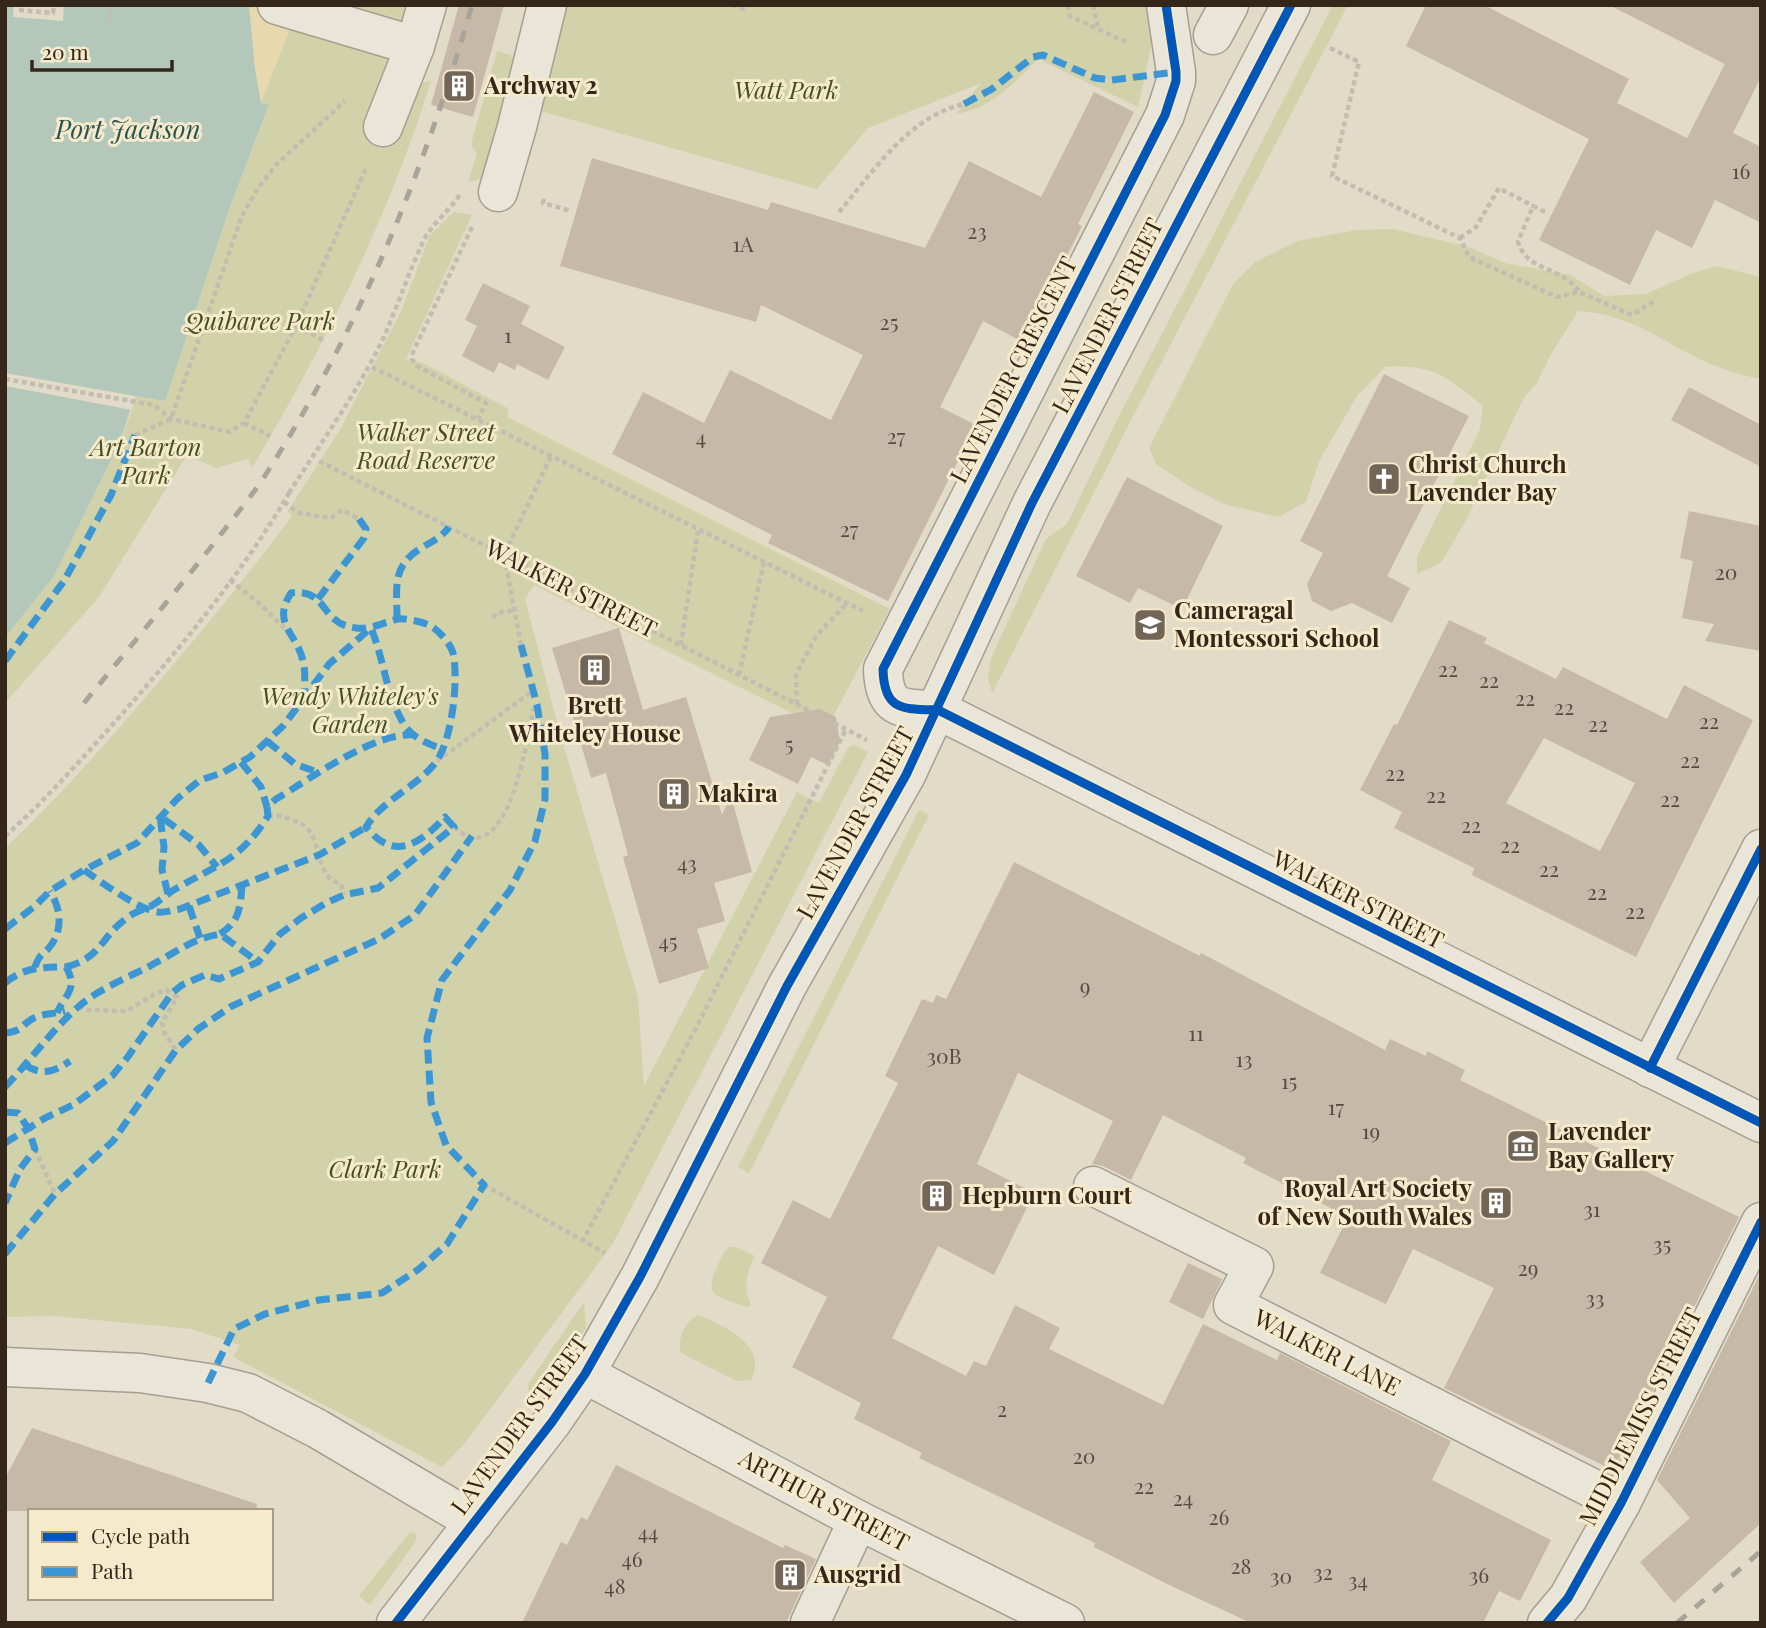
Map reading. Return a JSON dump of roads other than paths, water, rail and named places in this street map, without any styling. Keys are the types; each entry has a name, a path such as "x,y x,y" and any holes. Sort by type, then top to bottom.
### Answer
{"street":[{"path":"277,5 415,46"},
{"path":"383,127 415,46 427,5"},
{"path":"498,192 547,5"},
{"name":"LAVENDER CRESCENT","path":"938,710 903,709 893,703 886,693 883,669 1165,115 1177,72 1166,5"},
{"name":"LAVENDER STREET","path":"396,1623 534,1446 585,1374 640,1278 787,986 878,827 938,710 1032,503 1291,5"},
{"name":"WALKER STREET","path":"938,710 1761,1123"},
{"path":"1650,1068 1761,849"},
{"name":"WALKER LANE","path":"1093,1185 1254,1266 1233,1305 1621,1503"},
{"name":"MIDDLEMISS STREET","path":"1547,1623 1568,1598 1621,1503 1761,1222"},
{"path":"5,1367 140,1373 208,1382 248,1393 318,1429 475,1522"},
{"name":"ARTHUR STREET","path":"585,1374 858,1520 1065,1623"},
{"path":"810,1623 858,1520"}],"water":[{"name":"Port Jackson","path":"5,5 249,5 261,103 269,105 231,204 165,401 135,396 119,444 54,576 5,638"}],"railway":[{"path":"84,703 249,498 300,419 360,306 411,188 472,5"},
{"path":"1677,1623 1761,1551"}],"place":[{"name":"Archway 2","path":"459,86"},
{"name":"Christ Church Lavender Bay","path":"1384,479"},
{"name":"Cameragal Montessori School","path":"1150,625"},
{"name":"Brett Whiteley House","path":"595,670"},
{"name":"Makira","path":"674,794"},
{"name":"Lavender Bay Gallery","path":"1523,1146"},
{"name":"Hepburn Court","path":"937,1196"},
{"name":"Royal Art Society of New South Wales","path":"1496,1203"},
{"name":"Ausgrid","path":"790,1575"}],"park label":[{"name":"Watt Park","path":"786,91"},
{"name":"Quibaree Park","path":"260,322"},
{"name":"Walker Street Road Reserve","path":"426,447"},
{"name":"Art Barton Park","path":"146,462"},
{"name":"Wendy Whiteley's Garden","path":"350,711"},
{"name":"Clark Park","path":"385,1170"}]}
